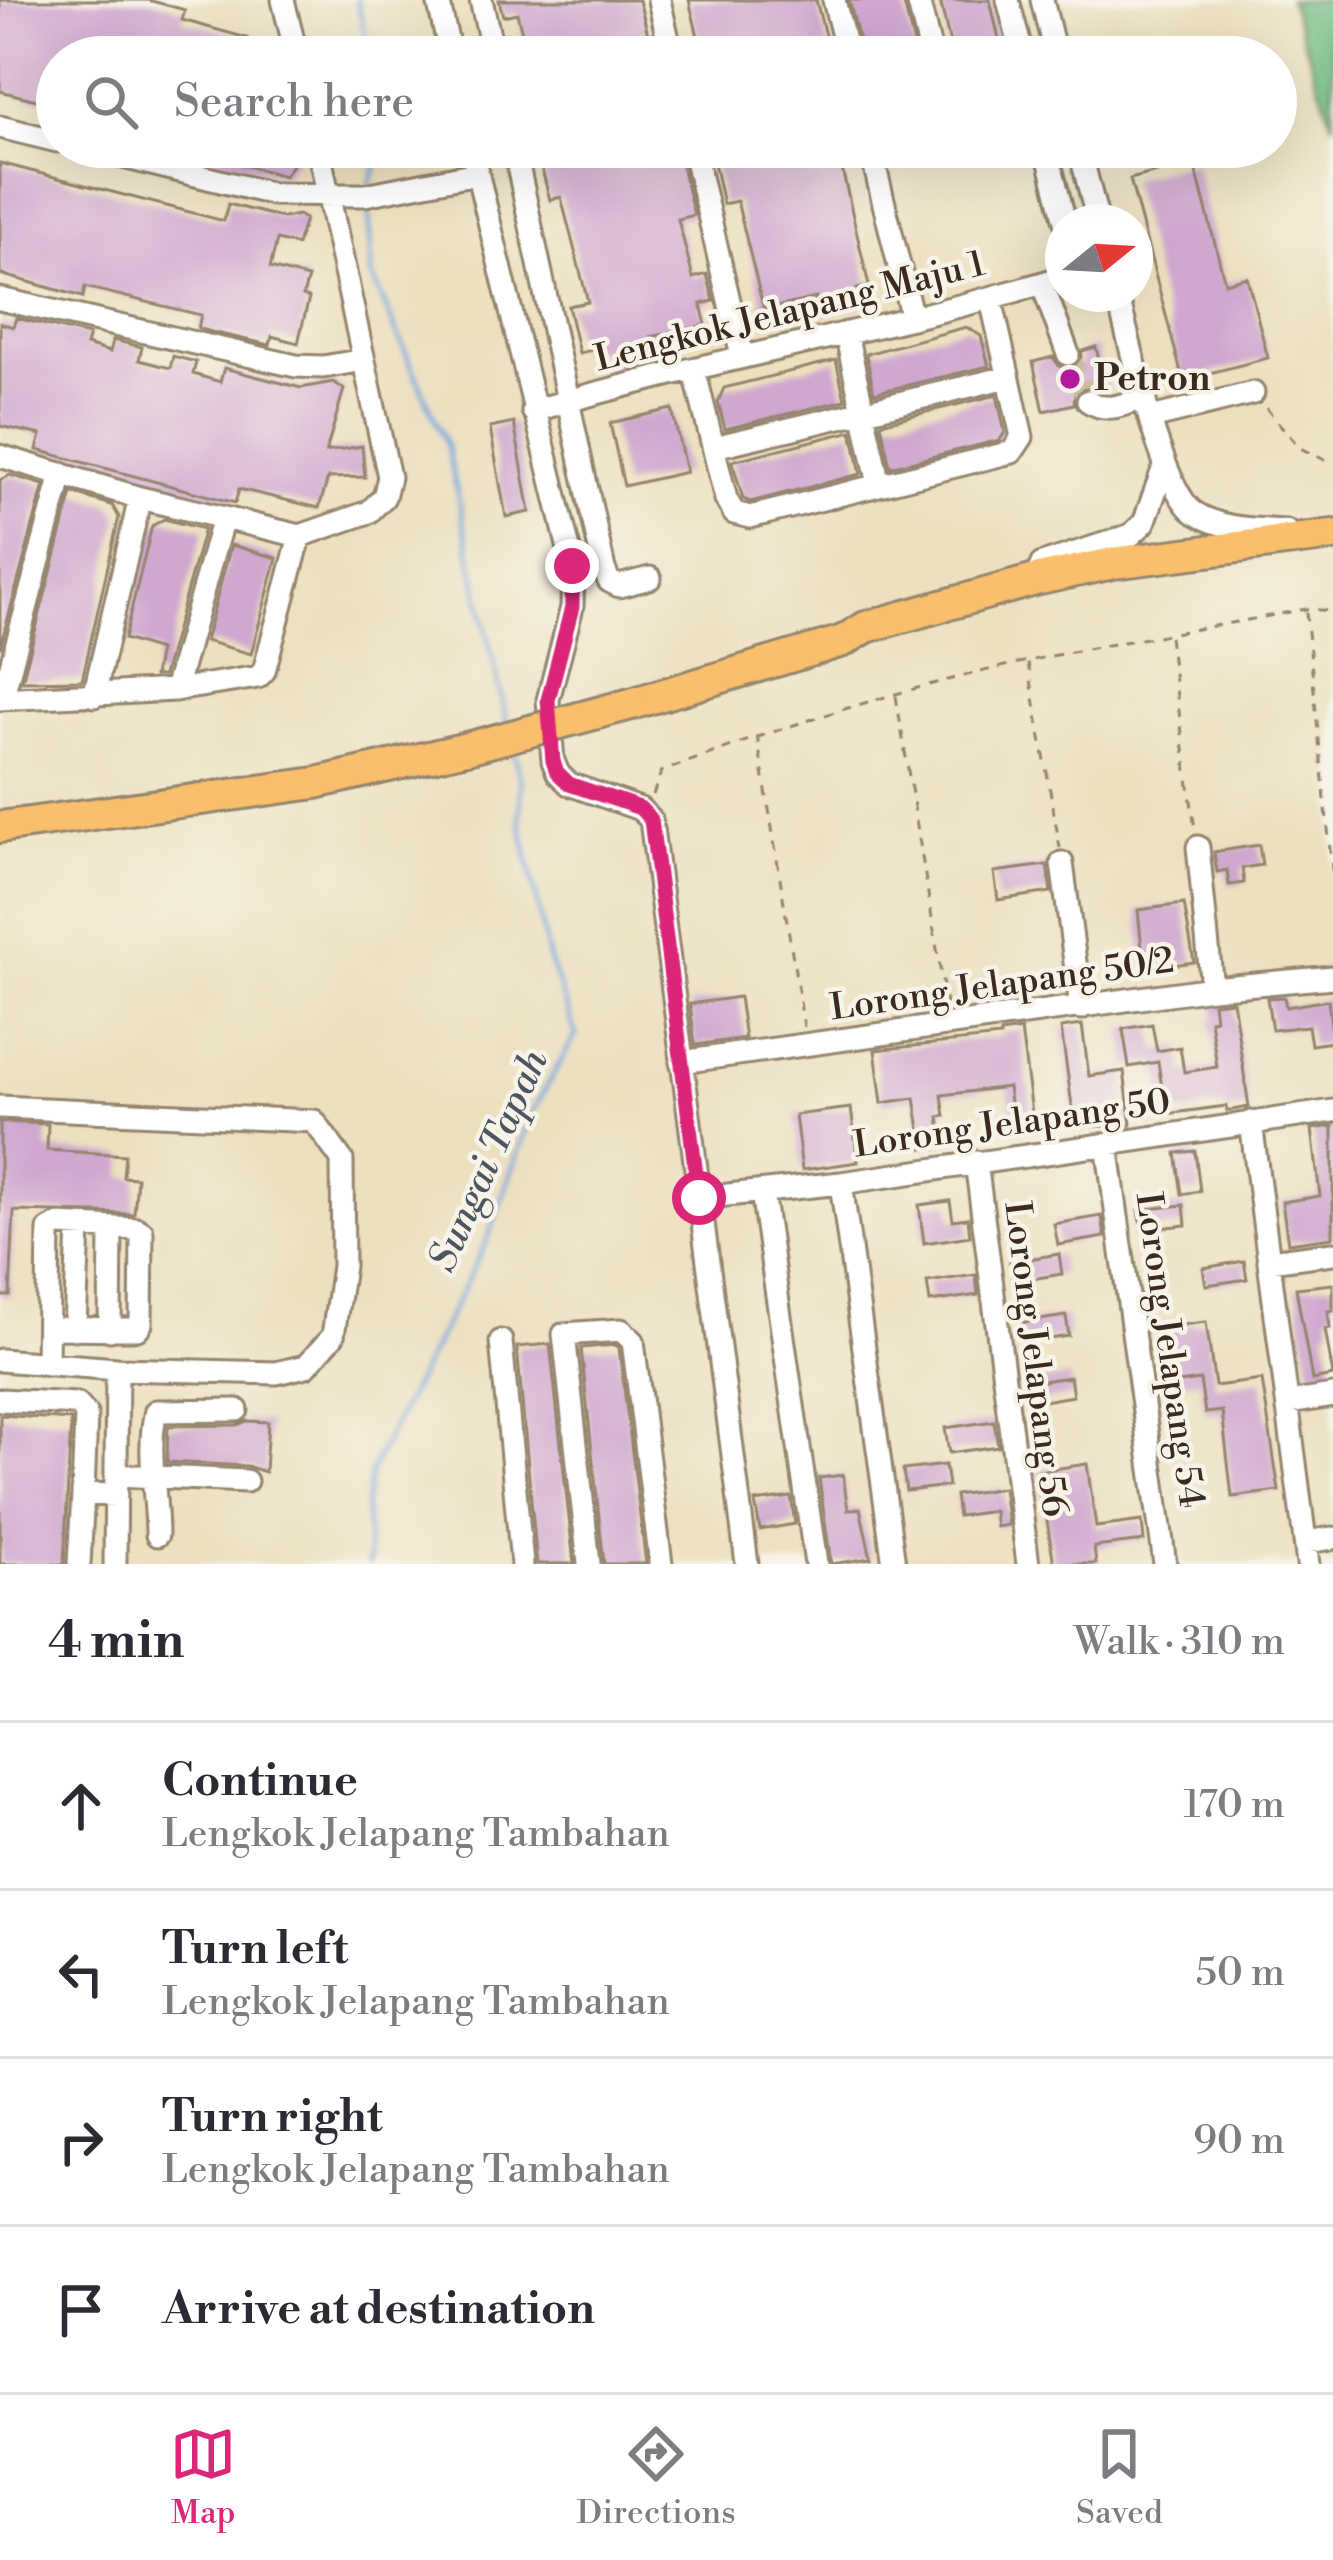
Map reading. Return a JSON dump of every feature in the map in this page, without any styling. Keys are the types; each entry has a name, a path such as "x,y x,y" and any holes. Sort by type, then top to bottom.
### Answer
{"highway":[{"path":"0,827 316,783 631,704 843,641 866,627 1035,580 1175,553 1333,534"},
{"path":"843,641 860,641 1102,580 1238,558 1333,549"}],"street":[{"path":"283,0 292,36"},
{"path":"438,0 446,36"},
{"path":"481,0 489,36"},
{"path":"659,0 667,36"},
{"path":"834,0 843,36"},
{"path":"918,0 927,36"},
{"path":"1008,0 1017,36"},
{"path":"1042,0 1051,36"},
{"path":"0,127 36,136"},
{"path":"167,168 273,194 329,197 365,195 477,173"},
{"path":"0,456 140,498 300,536 369,512 384,497 389,477 323,168"},
{"path":"476,168 572,566 572,607 548,700 553,761 569,784 647,814 747,1564"},
{"path":"519,168 604,569 609,581 619,586 650,578"},
{"path":"698,168 742,356"},
{"path":"875,168 912,318"},
{"path":"1051,168 1060,204"},
{"path":"1084,168 1093,204"},
{"name":"Lengkok Jelapang Maju 1","path":"533,411 1045,282"},
{"path":"0,299 296,366 323,367 364,359"},
{"path":"694,369 726,499 734,512 750,518 1012,452 1022,437 991,299"},
{"path":"1059,312 1068,354"},
{"path":"1122,312 1165,464 1190,510 1213,523 1333,534"},
{"path":"846,333 879,485"},
{"path":"714,446 1008,377"},
{"path":"1088,401 1109,410 1253,393"},
{"path":"1035,580 1042,563 1131,536 1144,523 1165,464"},
{"path":"62,474 1,699 248,682 265,671 300,536"},
{"path":"94,696 140,498"},
{"path":"176,690 223,518"},
{"path":"1198,847 1213,988"},
{"path":"1062,863 1082,1008"},
{"name":"Lorong Jelapang 50/2","path":"680,1063 1213,988 1333,976"},
{"path":"0,1107 314,1120 342,1160 344,1266 333,1336 306,1366 275,1373 0,1360"},
{"name":"Lorong Jelapang 50","path":"699,1198 842,1183 1333,1112"},
{"path":"1251,1122 1306,1553 1333,1538"},
{"name":"Lorong Jelapang 54","path":"1107,1144 1166,1564"},
{"name":"Lorong Jelapang 56","path":"976,1162 1028,1564"},
{"path":"842,1183 894,1564"},
{"path":"762,1192 817,1564"},
{"path":"47,1364 49,1230 53,1226 137,1229 145,1239 141,1324 132,1331 48,1328"},
{"path":"76,1329 79,1227"},
{"path":"110,1330 111,1228"},
{"path":"1269,1261 1333,1253"},
{"path":"589,1564 564,1334 621,1330 633,1341 661,1564"},
{"path":"501,1341 522,1564"},
{"path":"115,1564 117,1369"},
{"path":"1288,1403 1333,1396"},
{"path":"0,1400 83,1408 79,1564"},
{"path":"157,1534 156,1411 237,1410"},
{"path":"83,1494 153,1475 246,1481"}],"path":[{"path":"1253,393 1300,448 1333,464"},
{"path":"647,814 661,772 758,735 1027,661 1306,610 1333,611"},
{"path":"1306,610 1333,879"},
{"path":"1169,636 1198,847"},
{"path":"1027,661 1062,863"},
{"path":"896,696 949,1025"},
{"path":"758,735 807,1046"}],"green space":[{"path":"1289,0 1333,0 1333,125"}],"building":[{"path":"0,0 148,0 185,10 182,20 240,36 36,36 36,100 0,91"},
{"path":"499,0 639,0 648,36 523,36 517,13 503,16"},
{"path":"689,0 816,0 825,36 698,36"},
{"path":"849,0 903,0 912,36 858,36"},
{"path":"940,0 990,0 998,36 948,36"},
{"path":"0,163 224,221 228,204 305,219 297,245 277,240 270,268 308,278 303,296 309,298 298,343 272,336 270,345 211,332 198,328 201,315 85,287 83,297 0,274"},
{"path":"255,168 290,168 284,176"},
{"path":"542,168 682,168 694,215 678,219 693,278 707,274 714,301 701,304 706,325 651,337 656,358 605,369 601,348 579,353 568,306 588,302 561,197 550,200"},
{"path":"715,168 842,168 869,286 857,289 861,306 820,315 816,298 764,310 737,201 723,204"},
{"path":"1171,168 1196,168 1225,283 1247,277 1268,358 1183,380 1153,266 1153,204 1137,204 1130,179"},
{"path":"16,318 89,335 86,345 110,352 113,340 142,347 139,360 170,368 173,356 196,362 193,374 220,382 224,368 301,388 333,382 344,389 326,452 362,446 365,477 328,478 319,508 239,489 235,503 37,450 41,435 0,426 0,323 13,327"},
{"path":"966,327 981,336 989,366 874,393 866,354"},
{"name":"Petron","path":"1096,347 1106,392 1086,386 1075,393 1074,404 1044,411 1033,362 1053,357 1059,366 1072,368 1080,363 1082,351"},
{"path":"836,360 845,400 725,429 718,402 724,388"},
{"path":"997,395 1005,432 1000,440 890,467 881,423"},
{"path":"672,409 686,472 624,486 610,423"},
{"path":"514,423 530,512 506,517 490,428"},
{"path":"852,431 861,474 750,502 743,499 732,461"},
{"path":"10,475 44,485 0,648 0,480"},
{"path":"72,493 112,505 119,517 82,680 22,681"},
{"path":"164,519 204,529 163,676 154,676 159,650 124,639 152,526"},
{"path":"231,545 277,558 251,654 205,641"},
{"path":"1259,845 1262,865 1242,868 1244,883 1229,885 1227,870 1217,872 1214,852"},
{"path":"1047,865 1051,892 998,900 994,872"},
{"path":"1184,904 1194,962 1144,969 1138,910"},
{"path":"739,997 745,1038 695,1045 690,1004"},
{"path":"1284,997 1286,1007 1328,1000 1333,1042 1311,1045 1308,1026 1272,1030 1267,998"},
{"path":"1233,1001 1249,1107 1166,1114 1158,1062 1129,1067 1123,1029 1152,1024 1157,1051 1180,1047 1184,1072 1217,1067 1210,1020 1215,1019 1213,1003"},
{"path":"1082,1025 1089,1076 1124,1071 1131,1125 1075,1127 1061,1028"},
{"path":"1021,1030 1034,1128 1014,1131 1008,1087 942,1095 943,1145 923,1148 915,1098 882,1103 875,1050 1000,1037 1000,1033"},
{"path":"851,1108 858,1162 802,1170 795,1115"},
{"path":"0,1122 48,1124 47,1150 125,1155 123,1177 137,1178 134,1214 14,1211 10,1296 0,1296"},
{"path":"1333,1126 1333,1237 1288,1243 1282,1202 1320,1196 1312,1129"},
{"path":"1195,1151 1200,1191 1182,1194 1176,1153"},
{"path":"950,1201 953,1220 968,1218 970,1236 924,1243 919,1205"},
{"path":"1184,1205 1186,1225 1142,1230 1139,1210"},
{"path":"1102,1216 1105,1237 1058,1245 1054,1224"},
{"path":"1059,1254 1062,1274 1013,1282 1010,1262"},
{"path":"1244,1261 1247,1279 1206,1285 1203,1268"},
{"path":"976,1275 978,1295 930,1302 927,1282"},
{"path":"1333,1284 1330,1328 1325,1329 1333,1376 1312,1380 1296,1288"},
{"path":"1066,1316 1069,1336 1023,1343 1020,1323"},
{"path":"1206,1322 1215,1386 1262,1380 1279,1491 1232,1497 1222,1411 1205,1413 1200,1380 1166,1385 1158,1328"},
{"path":"550,1344 574,1564 537,1564 517,1347"},
{"path":"616,1345 646,1564 604,1564 581,1348"},
{"path":"1070,1377 1073,1396 1031,1403 1028,1383"},
{"path":"0,1415 71,1420 64,1564 0,1564"},
{"path":"994,1421 998,1446 949,1453 945,1428"},
{"path":"268,1422 265,1472 247,1466 167,1462 168,1426"},
{"path":"1087,1464 1096,1527 1142,1521 1144,1541 1094,1547 1096,1564 1054,1564 1039,1471"},
{"path":"945,1465 948,1486 906,1491 903,1470"},
{"path":"843,1475 848,1510 860,1508 871,1558 831,1564 819,1478"},
{"path":"1003,1488 1008,1525 996,1527 994,1511 958,1516 955,1495"},
{"path":"791,1497 795,1524 760,1530 755,1502"}],"waterway":[{"name":"Sungai Tapah","path":"357,0 366,36"},
{"name":"Sungai Tapah","path":"369,187 376,168"},
{"name":"Sungai Tapah","path":"369,204 371,274 447,446 508,728"},
{"name":"Sungai Tapah","path":"369,1564 365,1505 371,1470 487,1241 532,1112 576,1035 548,957 520,818 521,783 514,750"}],"tunnel":[{"path":"1068,354 1088,401"}],"place":[{"name":"Petron","path":"1070,379"}],"route":[{"path":"572,566 572,607 548,700 553,761 569,784 640,808 651,820 699,1198"}]}
